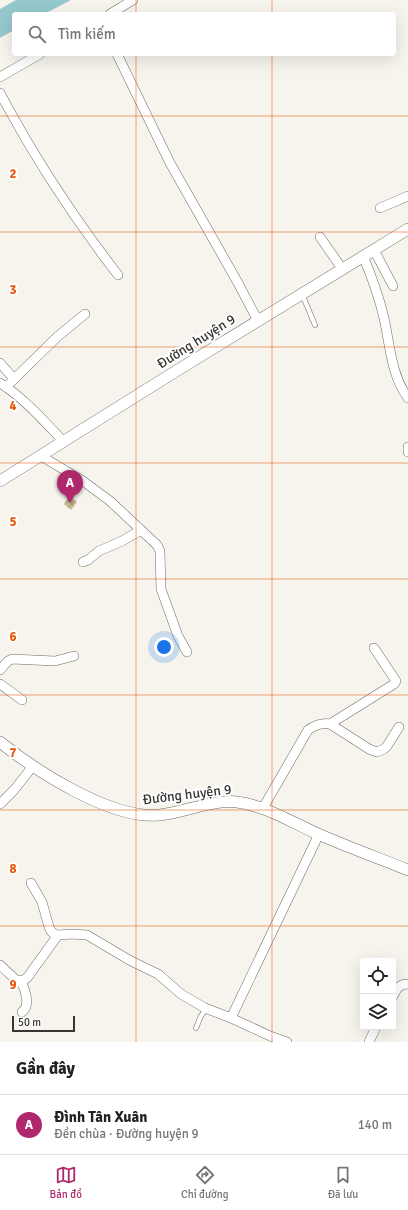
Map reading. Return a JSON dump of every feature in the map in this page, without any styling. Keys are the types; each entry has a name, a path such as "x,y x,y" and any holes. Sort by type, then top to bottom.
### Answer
{"street":[{"path":"113,12 133,0"},
{"path":"0,77 37,56"},
{"path":"118,56 170,163 258,321"},
{"path":"0,93 18,128 84,230 118,275"},
{"path":"380,208 408,196"},
{"name":"Đường huyện 9","path":"0,481 408,229"},
{"path":"320,237 343,270"},
{"path":"374,250 393,286"},
{"path":"363,256 375,286 384,318 396,374 408,398"},
{"path":"63,441 36,413 3,385 14,379 57,337 85,314"},
{"path":"0,362 14,379"},
{"path":"408,447 408,452"},
{"path":"41,456 110,501 159,548 161,589 178,636 188,652"},
{"path":"83,562 91,558 98,551 122,541 141,530"},
{"path":"330,724 394,684 396,681 374,648"},
{"path":"0,670 8,661 12,659 55,661 74,656"},
{"path":"0,684 22,700"},
{"path":"263,808 310,728 324,723 330,724 369,749 377,752 387,746 399,727"},
{"name":"Đường huyện 9","path":"0,742 13,753 33,766 88,798 126,812 143,816 164,815 198,807 236,802 263,808 319,834 408,870"},
{"path":"0,804 14,790 33,766"},
{"path":"231,1018 319,834"},
{"path":"30,883 42,902 51,931 54,934 87,935 131,961 158,974 182,994 207,1008 287,1042"},
{"path":"0,965 16,980 22,981 27,978 58,935"},
{"path":"22,981 27,1006 22,1012"},
{"path":"394,994 398,986 401,984 408,984"},
{"path":"369,1042 375,1030"}],"lane":[{"path":"302,294 315,325"},
{"path":"196,1028 201,1016 207,1008"}],"water":[{"path":"16,0 71,0 48,12 12,12 12,31 0,38 0,9"}],"building":[{"path":"70,496 77,502 71,510 64,504"}],"place":[{"name":"Đình Tân Xuân","path":"70,503"}]}
